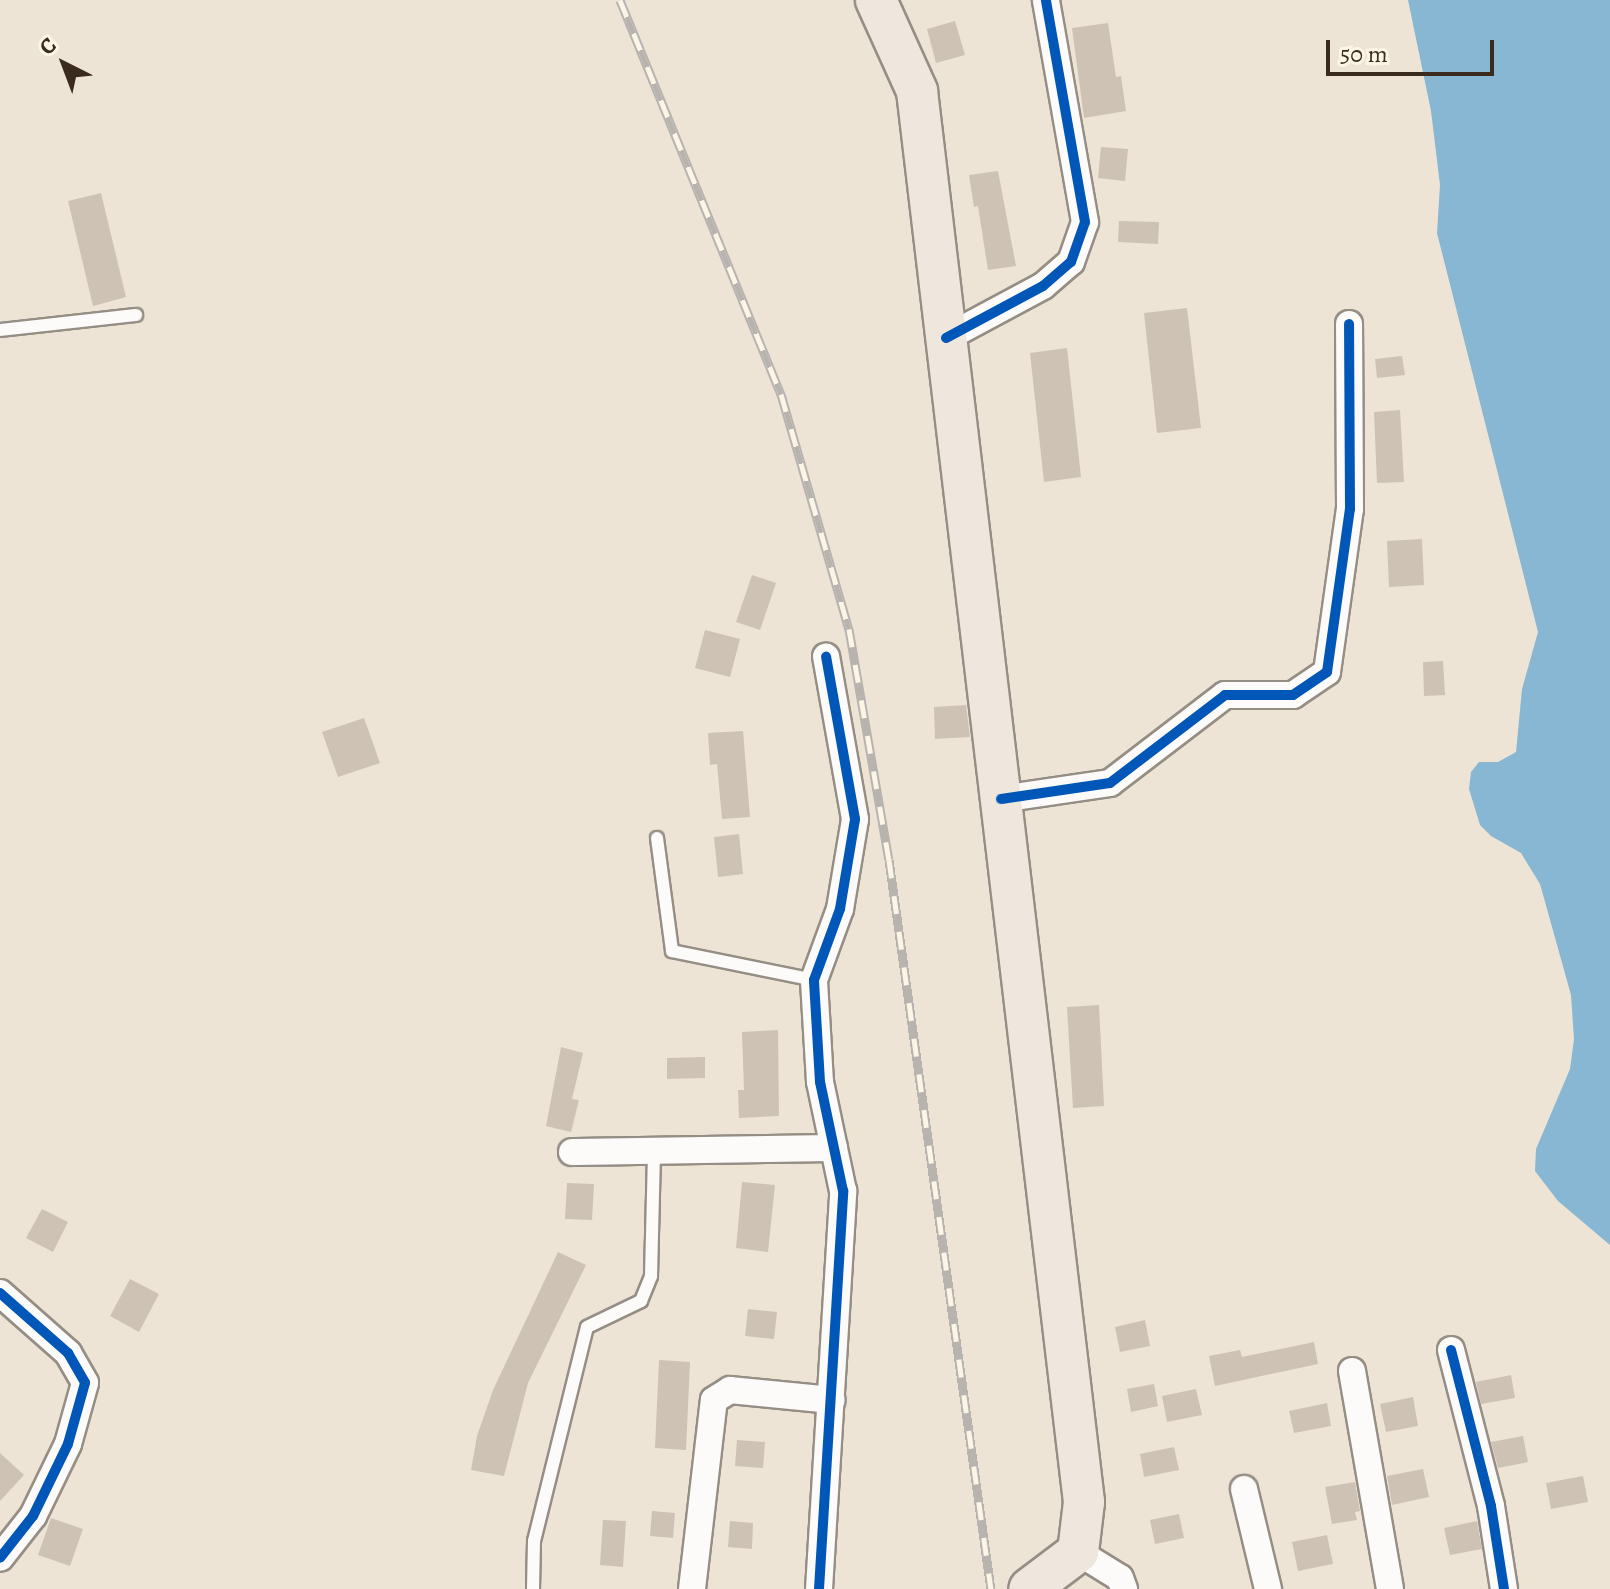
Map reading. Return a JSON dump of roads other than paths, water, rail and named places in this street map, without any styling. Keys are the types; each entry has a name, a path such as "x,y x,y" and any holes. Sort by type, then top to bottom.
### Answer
{"main road":[{"path":"876,0 917,91 1084,1502 1078,1552 1029,1589"}],"street":[{"path":"946,338 1043,286 1071,262 1085,222 1046,0"},
{"path":"1001,799 1110,783 1225,695 1293,695 1327,672 1350,509 1349,324"},
{"path":"819,1589 843,1191 820,1082 814,980 840,909 855,819 826,657"},
{"path":"572,1152 834,1148"},
{"path":"0,1293 68,1353 85,1383 68,1444 33,1516 0,1558"},
{"path":"1451,1350 1491,1506 1504,1589"},
{"path":"1352,1371 1390,1589"},
{"path":"692,1589 714,1400 730,1390 832,1400"},
{"path":"1244,1489 1268,1589"},
{"path":"1078,1552 1120,1578 1124,1589"}],"lane":[{"path":"0,330 136,315"},
{"path":"657,838 672,951 814,980"},
{"path":"533,1589 534,1541 587,1327 641,1301 651,1276 654,1151"}],"water":[{"path":"1408,0 1610,0 1610,1245 1558,1201 1535,1171 1536,1149 1570,1069 1574,1039 1571,995 1540,884 1521,853 1491,836 1480,825 1469,789 1471,772 1479,762 1498,762 1516,752 1522,689 1538,632 1437,233 1440,185 1431,111"}],"railway":[{"path":"620,0 781,394 849,629 889,860 991,1589"}]}
